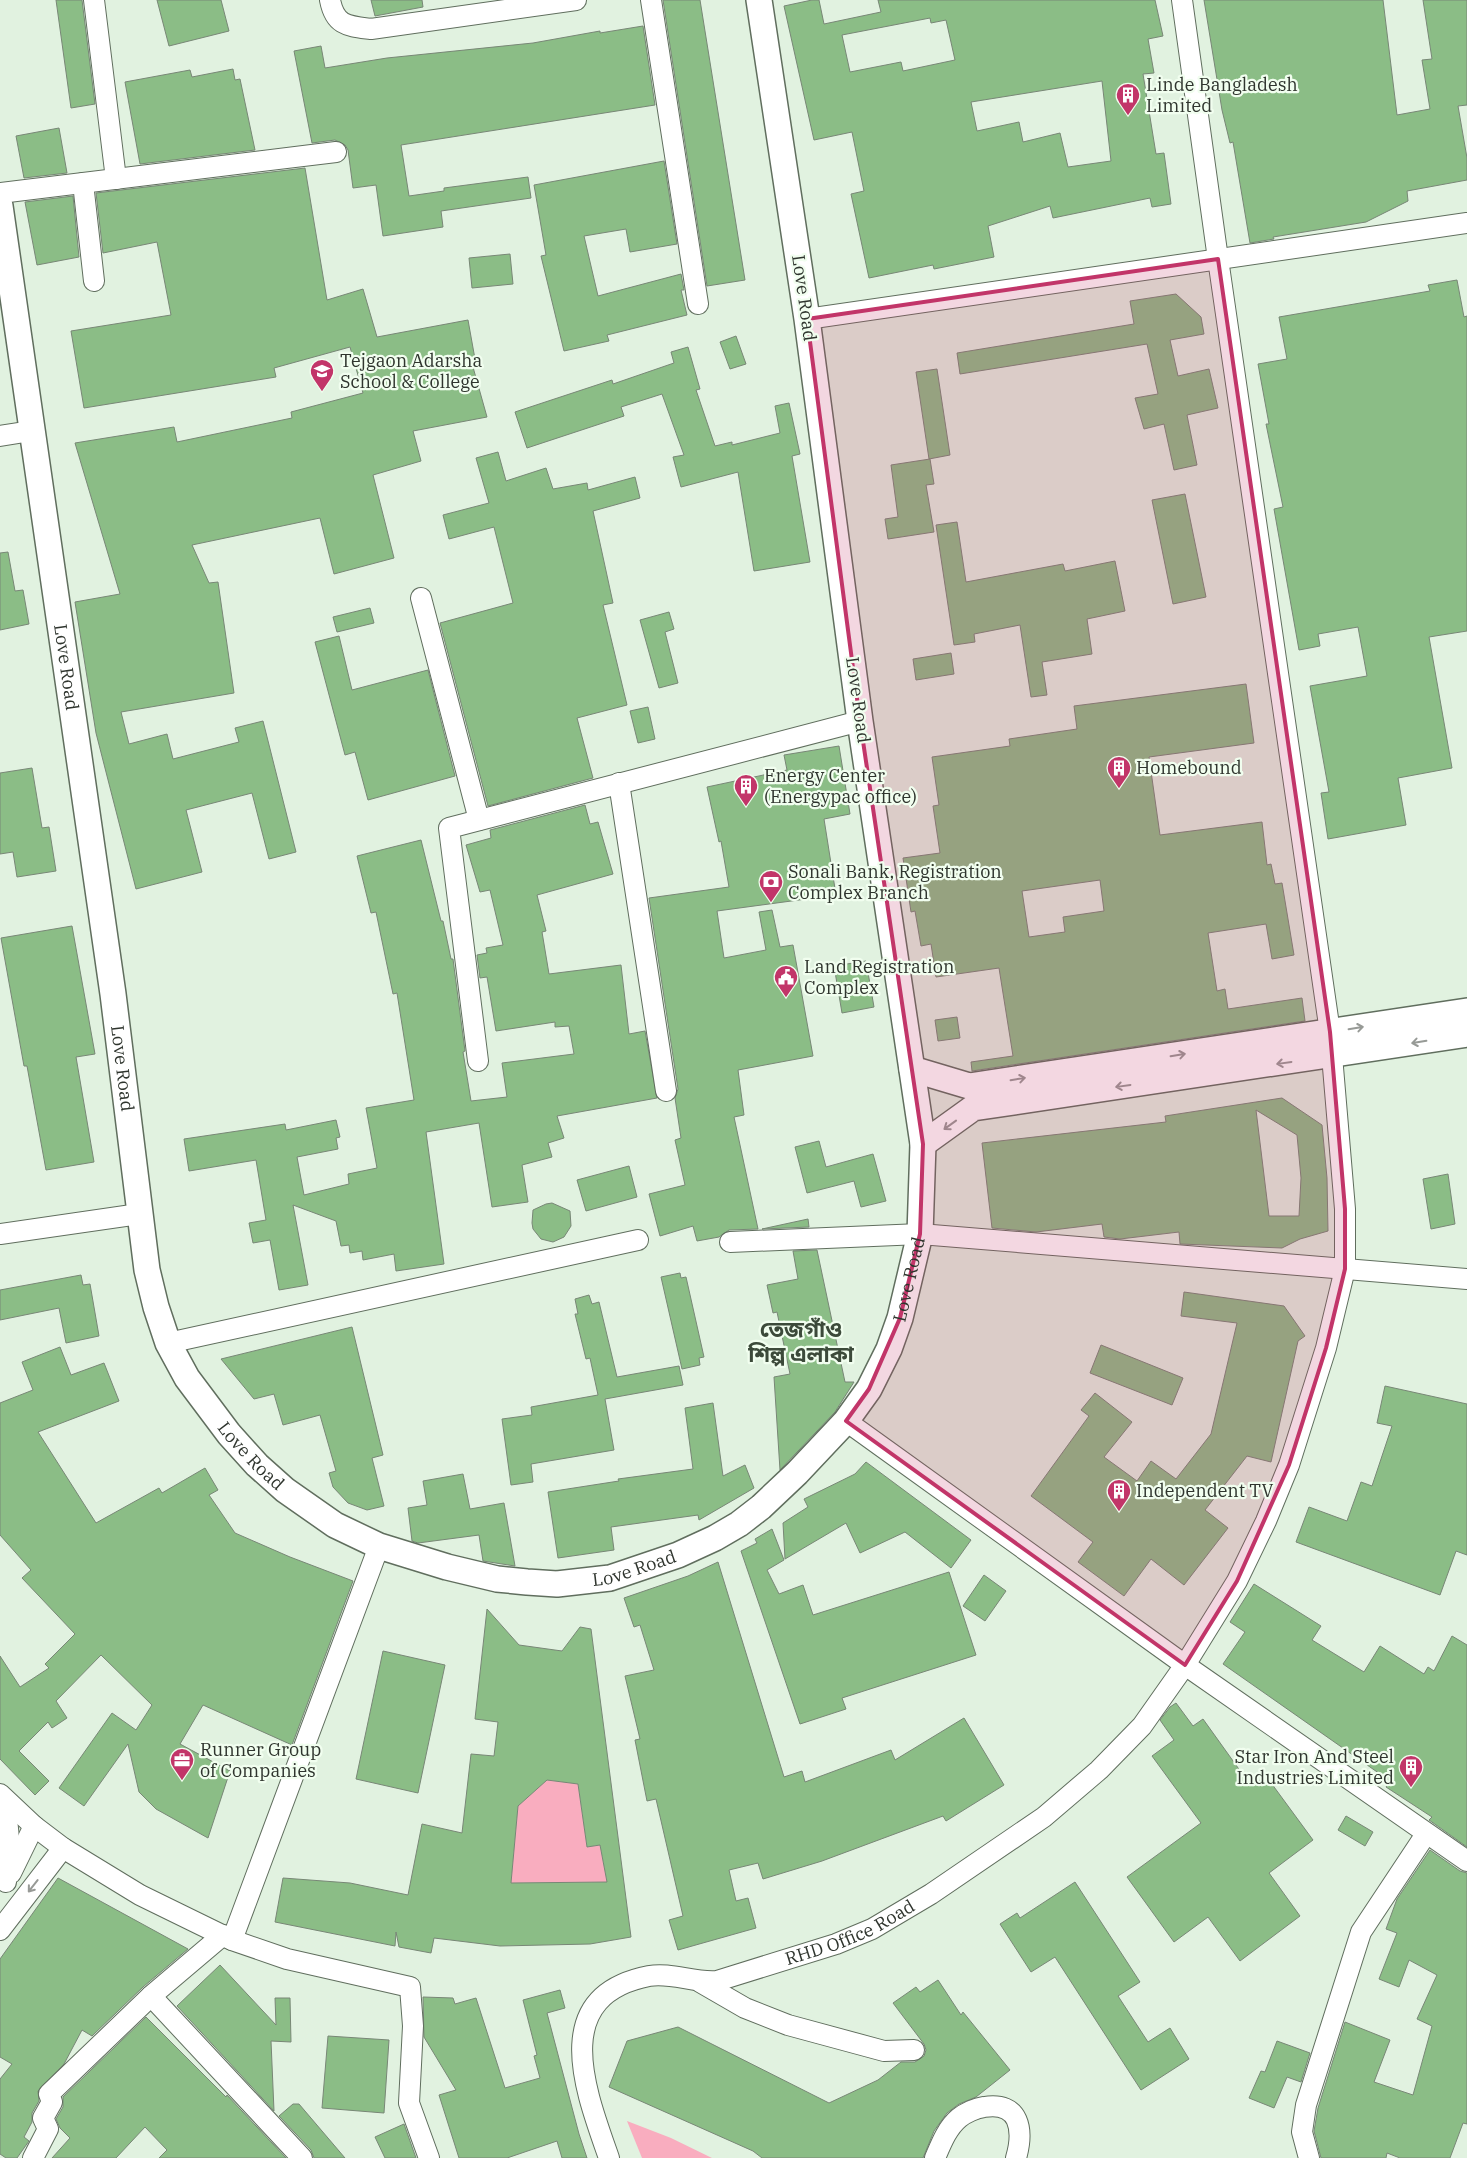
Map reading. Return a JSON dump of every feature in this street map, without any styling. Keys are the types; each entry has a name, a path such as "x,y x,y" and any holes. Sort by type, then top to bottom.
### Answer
{"main road":[{"name":"Love Road","path":"0,206 112,994 146,1270 168,1343 187,1378 229,1434 257,1465 285,1490 335,1526 379,1546 447,1567 497,1578 557,1584 610,1578 678,1555 715,1538 739,1524 761,1507 798,1473 846,1421 869,1389 889,1349 900,1318 920,1234 923,1144 860,721 807,320 759,0"},
{"path":"1331,1044 1467,1011"},
{"path":"912,1068 972,1097 1331,1044 1467,1034"},
{"path":"923,1144 972,1097"}],"street":[{"path":"94,0 116,179"},
{"path":"330,0 333,13 346,26 371,29 576,0"},
{"path":"650,0 698,304"},
{"name":"RHD Office Road","path":"609,2158 589,2098 582,2070 583,2031 595,2005 614,1986 650,1976 674,1976 700,1982 717,1981 836,1944 872,1929 931,1894 1044,1817 1099,1770 1142,1726 1185,1665 1237,1581 1266,1521 1289,1465 1326,1348 1345,1269 1345,1209 1331,1044 1182,0"},
{"path":"0,193 336,152"},
{"path":"83,183 94,281"},
{"path":"807,320 1467,224"},
{"path":"0,436 31,431"},
{"path":"421,598 479,820"},
{"path":"478,1061 450,828 860,721"},
{"path":"619,784 666,1091"},
{"path":"0,1234 139,1214"},
{"path":"730,1242 920,1234 1467,1278"},
{"path":"168,1343 638,1240"},
{"path":"846,1421 1185,1665 1467,1861"},
{"path":"33,2158 48,2129 43,2118 52,2102 49,2094 151,1996 228,1937 379,1546"},
{"path":"0,1795 34,1826 63,1848 140,1895 228,1937 287,1959 410,1987 413,2026 410,2103 429,2158"},
{"path":"0,1795 7,1815 10,1833 3,1887"},
{"path":"3,1887 34,1826"},
{"path":"1308,2158 1302,2132 1306,2106 1361,1932 1426,1834"},
{"path":"0,1930 63,1848"},
{"path":"700,1982 745,2008 788,2025 884,2051 914,2050"},
{"path":"151,1996 302,2158"},
{"path":"935,2158 944,2138 959,2118 978,2108 997,2105 1008,2109 1016,2116 1020,2130 1020,2146 1016,2158"}],"highlighted area":[{"path":"1218,259 1330,1032 1345,1209 1345,1269 1326,1348 1289,1465 1237,1581 1185,1665 846,1421 869,1389 900,1318 920,1234 923,1144 860,721 807,319"}],"shaded area":[{"path":"547,1780 578,1784 587,1847 600,1845 607,1882 511,1883 518,1806"},
{"path":"627,2121 671,2138 712,2158 642,2158"}],"building":[{"path":"56,0 82,0 95,104 71,108"},
{"path":"157,0 221,0 229,31 169,46"},
{"path":"371,0 422,0 423,7 375,16"},
{"path":"663,0 700,0 745,280 707,286"},
{"path":"819,0 824,24 881,12 878,0 1155,0 1163,36 1148,39 1154,73 1143,74 1156,154 1164,153 1171,204 1152,207 1150,198 1053,218 1050,206 988,226 994,257 934,269 933,265 869,278 851,194 864,191 852,132 814,140 784,6","holes":["930,18 931,23 946,20 955,60 903,71 901,62 850,72 842,35","1102,81 1111,161 1068,167 1060,133 1023,142 1019,122 977,131 971,102"]},
{"path":"1204,0 1383,0 1397,115 1430,109 1422,60 1432,59 1423,0 1467,0 1467,105 1458,106 1467,158 1467,180 1407,191 1408,201 1366,222 1273,237 1274,239 1250,243 1233,142 1230,143 1222,110"},
{"path":"643,26 655,105 401,145 409,196 444,191 444,188 528,177 531,198 441,211 443,227 383,236 376,185 353,188 348,150 345,145 335,140 312,143 294,51 321,46 325,68 387,58 533,43 600,31 600,33"},
{"path":"233,69 235,80 240,79 255,150 140,164 125,82 190,70 192,77"},
{"path":"59,128 67,173 24,178 16,136"},
{"path":"664,161 677,244 630,252 626,229 584,236 598,296 681,274 684,290 681,290 687,315 607,335 609,341 564,351 541,256 546,255 534,185"},
{"path":"305,168 327,300 363,289 377,337 468,320 475,359 471,360 487,417 413,431 421,461 373,475 394,558 334,574 320,518 192,545 209,583 218,582 234,693 121,712 129,744 167,734 173,759 239,742 235,728 263,721 296,852 269,859 252,793 186,810 202,872 136,889 96,733 75,602 120,594 75,443 174,427 177,442 292,418 291,412 363,393 350,347 274,368 276,377 84,408 71,331 171,315 157,242 103,253 96,193"},
{"path":"73,196 79,257 37,265 25,202"},
{"path":"510,254 513,284 472,288 469,258"},
{"path":"1457,280 1464,317 1467,316 1467,631 1429,637 1452,768 1398,778 1406,825 1328,839 1321,793 1329,792 1310,686 1367,676 1358,627 1318,634 1320,646 1299,650 1274,509 1283,507 1266,424 1269,424 1258,364 1287,359 1279,317 1430,291 1428,285"},
{"path":"1176,294 1201,317 1204,334 1170,340 1178,376 1209,369 1218,408 1187,415 1197,465 1174,470 1164,424 1144,429 1135,398 1158,394 1147,344 960,374 957,353 1134,324 1130,301"},
{"path":"736,336 746,364 730,369 720,342"},
{"path":"688,347 700,389 696,390 715,446 732,442 732,445 780,433 775,406 789,403 800,454 792,456 810,562 754,571 738,472 681,487 673,457 684,455 662,394 621,407 624,416 527,448 515,412 612,380 613,384 674,363 671,352"},
{"path":"937,369 950,455 929,459 916,372"},
{"path":"498,452 506,481 546,468 553,489 587,483 588,490 635,477 640,498 593,511 613,603 603,605 627,705 577,718 593,778 488,806 440,623 513,603 494,527 449,539 443,515 489,503 476,458"},
{"path":"930,459 934,484 926,485 934,532 888,539 885,519 898,517 891,465"},
{"path":"1185,494 1206,597 1173,604 1152,500"},
{"path":"957,522 966,582 1063,564 1065,571 1115,561 1125,611 1087,619 1092,654 1042,662 1047,695 1031,697 1020,625 974,634 975,642 954,645 936,525"},
{"path":"8,552 15,591 23,590 29,624 0,630 0,553"},
{"path":"370,608 374,623 337,632 333,617"},
{"path":"669,612 674,629 665,632 678,683 659,688 640,620"},
{"path":"339,636 352,690 428,670 455,776 368,800 355,752 345,755 315,642"},
{"path":"951,653 954,674 916,680 913,659"},
{"path":"1246,684 1254,743 1149,757 1160,835 1262,822 1267,865 1271,864 1275,884 1282,883 1294,955 1272,959 1266,924 1208,933 1217,991 1225,989 1228,1009 1302,998 1305,1021 972,1071 971,1062 1013,1056 999,968 936,977 931,944 921,946 915,911 911,912 903,858 940,853 933,806 939,805 932,757 1010,746 1009,739 1077,729 1074,706","holes":["1100,880 1104,911 1063,917 1065,932 1029,937 1022,891"]},
{"path":"648,707 655,739 638,743 630,711"},
{"path":"839,746 850,814 824,819 836,895 717,911 724,958 766,950 759,912 772,910 780,947 793,945 813,1056 738,1070 744,1115 734,1117 758,1229 729,1230 719,1237 697,1241 693,1226 660,1236 649,1194 685,1185 675,1140 681,1138 675,1098 678,1089 649,898 729,887 721,841 719,842 707,787 787,770 784,755"},
{"path":"32,768 42,828 49,827 56,871 17,877 13,852 0,854 0,773"},
{"path":"585,805 590,824 598,822 613,874 537,895 546,931 542,932 549,974 621,965 629,1034 645,1031 657,1098 557,1116 564,1138 548,1143 552,1157 522,1165 528,1202 492,1207 479,1123 426,1132 444,1264 396,1271 394,1254 363,1260 362,1251 350,1253 349,1245 341,1246 336,1221 293,1205 308,1285 279,1290 270,1240 253,1243 249,1223 266,1220 256,1160 189,1171 184,1139 285,1124 286,1130 336,1120 340,1137 336,1138 338,1149 297,1157 304,1195 349,1184 348,1174 377,1168 366,1108 414,1100 397,993 393,994 376,912 371,913 357,856 421,840 441,921 443,921 451,959 453,959 465,1051 463,1052 471,1101 507,1097 502,1063 574,1054 569,1026 555,1027 555,1022 496,1031 487,977 480,978 477,955 487,953 486,948 503,945 490,890 480,892 466,845 491,838 490,830"},
{"path":"72,926 95,1054 76,1057 94,1162 46,1170 27,1066 24,1066 1,938"},
{"path":"866,961 874,1007 842,1013 834,966"},
{"path":"957,1017 960,1038 938,1041 935,1020"},
{"path":"1282,1098 1322,1125 1327,1178 1328,1231 1300,1239 1282,1248 1180,1244 1179,1232 1120,1239 1104,1237 1102,1224 1036,1232 992,1228 982,1143 1166,1122 1165,1116","holes":["1256,1110 1297,1135 1301,1178 1299,1216 1269,1216"]},
{"path":"819,1141 826,1167 873,1154 886,1201 861,1207 854,1181 807,1193 795,1147"},
{"path":"629,1166 637,1197 586,1211 577,1180"},
{"path":"1448,1174 1455,1224 1431,1229 1423,1179"},
{"path":"552,1203 570,1211 571,1226 564,1237 553,1242 541,1239 533,1229 532,1223 533,1210"},
{"path":"808,1219 809,1227 762,1229"},
{"path":"817,1250 845,1382 854,1382 835,1412 780,1470 774,1377 790,1374 777,1312 773,1313 767,1285 798,1279 793,1251"},
{"path":"680,1273 681,1278 686,1277 704,1357 699,1358 700,1365 682,1369 661,1277"},
{"path":"81,1275 83,1285 90,1284 99,1336 66,1343 59,1308 0,1320 0,1290"},
{"path":"1184,1292 1284,1306 1305,1336 1298,1341 1271,1462 1247,1456 1205,1510 1228,1528 1184,1585 1151,1559 1124,1596 1078,1562 1093,1542 1031,1496 1089,1416 1081,1410 1095,1393 1132,1422 1104,1457 1137,1481 1151,1461 1176,1479 1211,1434 1237,1323 1181,1316"},
{"path":"589,1295 592,1304 599,1302 617,1377 679,1366 683,1385 605,1399 614,1450 531,1464 533,1482 511,1485 502,1419 532,1415 531,1407 598,1395 590,1358 586,1359 575,1314 578,1314 575,1299"},
{"path":"352,1327 383,1455 372,1458 384,1506 367,1510 348,1503 333,1487 329,1473 336,1471 320,1415 283,1425 274,1394 254,1399 221,1359"},
{"path":"1101,1345 1183,1378 1172,1405 1090,1373"},
{"path":"60,1347 71,1375 104,1363 119,1401 38,1432 96,1523 159,1488 162,1493 205,1468 218,1490 209,1495 235,1533 290,1557 353,1581 292,1745 203,1705 180,1744 230,1771 208,1838 156,1809 139,1792 128,1744 84,1806 59,1788 112,1713 136,1730 152,1705 101,1655 56,1701 67,1718 52,1728 48,1722 19,1751 49,1781 35,1795 0,1759 0,1656 20,1687 49,1668 45,1664 75,1634 22,1578 31,1570 0,1535 0,1403 33,1390 22,1362"},
{"path":"1385,1386 1467,1404 1467,1555 1456,1551 1440,1595 1296,1542 1309,1507 1347,1521 1361,1482 1372,1486 1392,1426 1377,1423"},
{"path":"713,1403 723,1476 745,1465 754,1488 699,1520 698,1515 611,1527 614,1550 558,1558 548,1492 619,1481 618,1479 693,1469 685,1408"},
{"path":"866,1462 971,1540 951,1568 905,1532 860,1553 846,1523 785,1559 783,1523 808,1507 804,1499 855,1474"},
{"path":"463,1474 470,1509 504,1503 515,1566 483,1561 479,1535 418,1543 412,1541 408,1508 427,1505 423,1481"},
{"path":"772,1529 784,1560 767,1570 779,1594 803,1585 813,1615 949,1572 976,1655 842,1698 846,1709 800,1724 741,1551 757,1543 755,1539"},
{"path":"718,1562 784,1777 802,1771 805,1782 891,1750 895,1760 964,1718 1004,1785 946,1821 943,1816 822,1861 763,1879 758,1863 729,1870 736,1901 748,1898 756,1928 678,1950 669,1920 683,1916 656,1799 647,1801 635,1740 640,1739 625,1676 654,1670 640,1625 634,1627 624,1598 688,1576"},
{"path":"984,1575 1006,1591 985,1621 963,1606"},
{"path":"1254,1584 1321,1626 1312,1640 1364,1672 1380,1646 1424,1674 1428,1667 1434,1671 1452,1636 1467,1645 1467,1847 1429,1820 1432,1817 1386,1787 1390,1781 1223,1664 1245,1632 1230,1622"},
{"path":"487,1609 519,1645 562,1651 580,1627 591,1629 631,1937 590,1944 500,1946 434,1938 431,1953 399,1947 396,1932 395,1946 275,1922 283,1878 350,1883 408,1895 422,1824 462,1833 471,1754 494,1756 498,1722 475,1719","holes":["547,1780 578,1784 587,1847 600,1845 607,1882 511,1883 518,1806"]},
{"path":"383,1651 445,1665 418,1793 356,1779"},
{"path":"1176,1703 1193,1726 1203,1719 1251,1786 1266,1776 1313,1840 1269,1873 1300,1916 1240,1961 1208,1917 1174,1942 1127,1877 1201,1823 1152,1756 1174,1740 1160,1720 1170,1707"},
{"path":"1346,1816 1373,1832 1365,1846 1338,1830"},
{"path":"1430,1850 1460,1871 1467,1873 1467,2124 1463,2123 1450,2158 1400,2158 1387,2153 1386,2158 1321,2158 1314,2131 1318,2108 1345,2022 1390,2040 1374,2082 1413,2095 1432,2026 1417,2019 1437,1975 1409,1960 1399,1987 1379,1979 1397,1933 1386,1929 1397,1899"},
{"path":"58,1878 188,1949 143,1987 92,2036 82,2030 64,2064 38,2091 39,2101 32,2113 32,2122 24,2137 29,2141 17,2158 6,2158 0,2154 0,2079 12,2064 0,2057 0,1959"},
{"path":"1075,1882 1140,1982 1118,1996 1148,2042 1170,2028 1189,2059 1141,2090 1055,1957 1031,1972 1000,1924 1017,1913 1020,1918"},
{"path":"220,1965 276,2025 275,1998 290,1998 291,2042 271,2041 274,2111 177,2006"},
{"path":"938,1980 961,2015 963,2012 1010,2070 976,2097 959,2104 947,2113 934,2131 923,2158 762,2158 753,2151 609,2087 627,2041 678,2027 829,2103 878,2080 901,2062 915,2062 924,2056 926,2050 924,2044 893,2003 916,1987 920,1992"},
{"path":"560,1990 565,2008 547,2013 587,2158 562,2158 557,2141 507,2158 459,2158 439,2095 456,2090 424,2037 423,1997 453,1998 455,2004 476,1998 505,2088 540,2078 534,2056 537,2055 523,2000"},
{"path":"146,2017 226,2097 227,2095 286,2158 159,2158 167,2150 145,2127 116,2158 52,2158 70,2138 60,2128 56,2119 63,2107 63,2097"},
{"path":"328,2036 389,2040 384,2113 322,2108"},
{"path":"1277,2041 1310,2053 1301,2082 1287,2077 1274,2108 1249,2098 1261,2071 1265,2072"},
{"path":"293,2104 299,2104 345,2158 314,2158 311,2150 279,2116"},
{"path":"404,2124 416,2158 385,2158 375,2137"}],"place":[{"name":"Linde Bangladesh Limited","path":"1128,116"},
{"name":"Tejgaon Adarsha School & College","path":"322,392"},
{"name":"Homebound","path":"1119,789"},
{"name":"Energy Center (Energypac office)","path":"746,807"},
{"name":"Sonali Bank, Registration Complex Branch","path":"771,903"},
{"name":"Land Registration Complex","path":"786,998"},
{"name":"Independent TV","path":"1119,1512"},
{"name":"Runner Group of Companies","path":"182,1781"},
{"name":"Star Iron And Steel Industries Limited","path":"1411,1788"}],"district":[{"name":"তেজগাঁও শিল্প এলাকা","path":"801,1342"}]}
